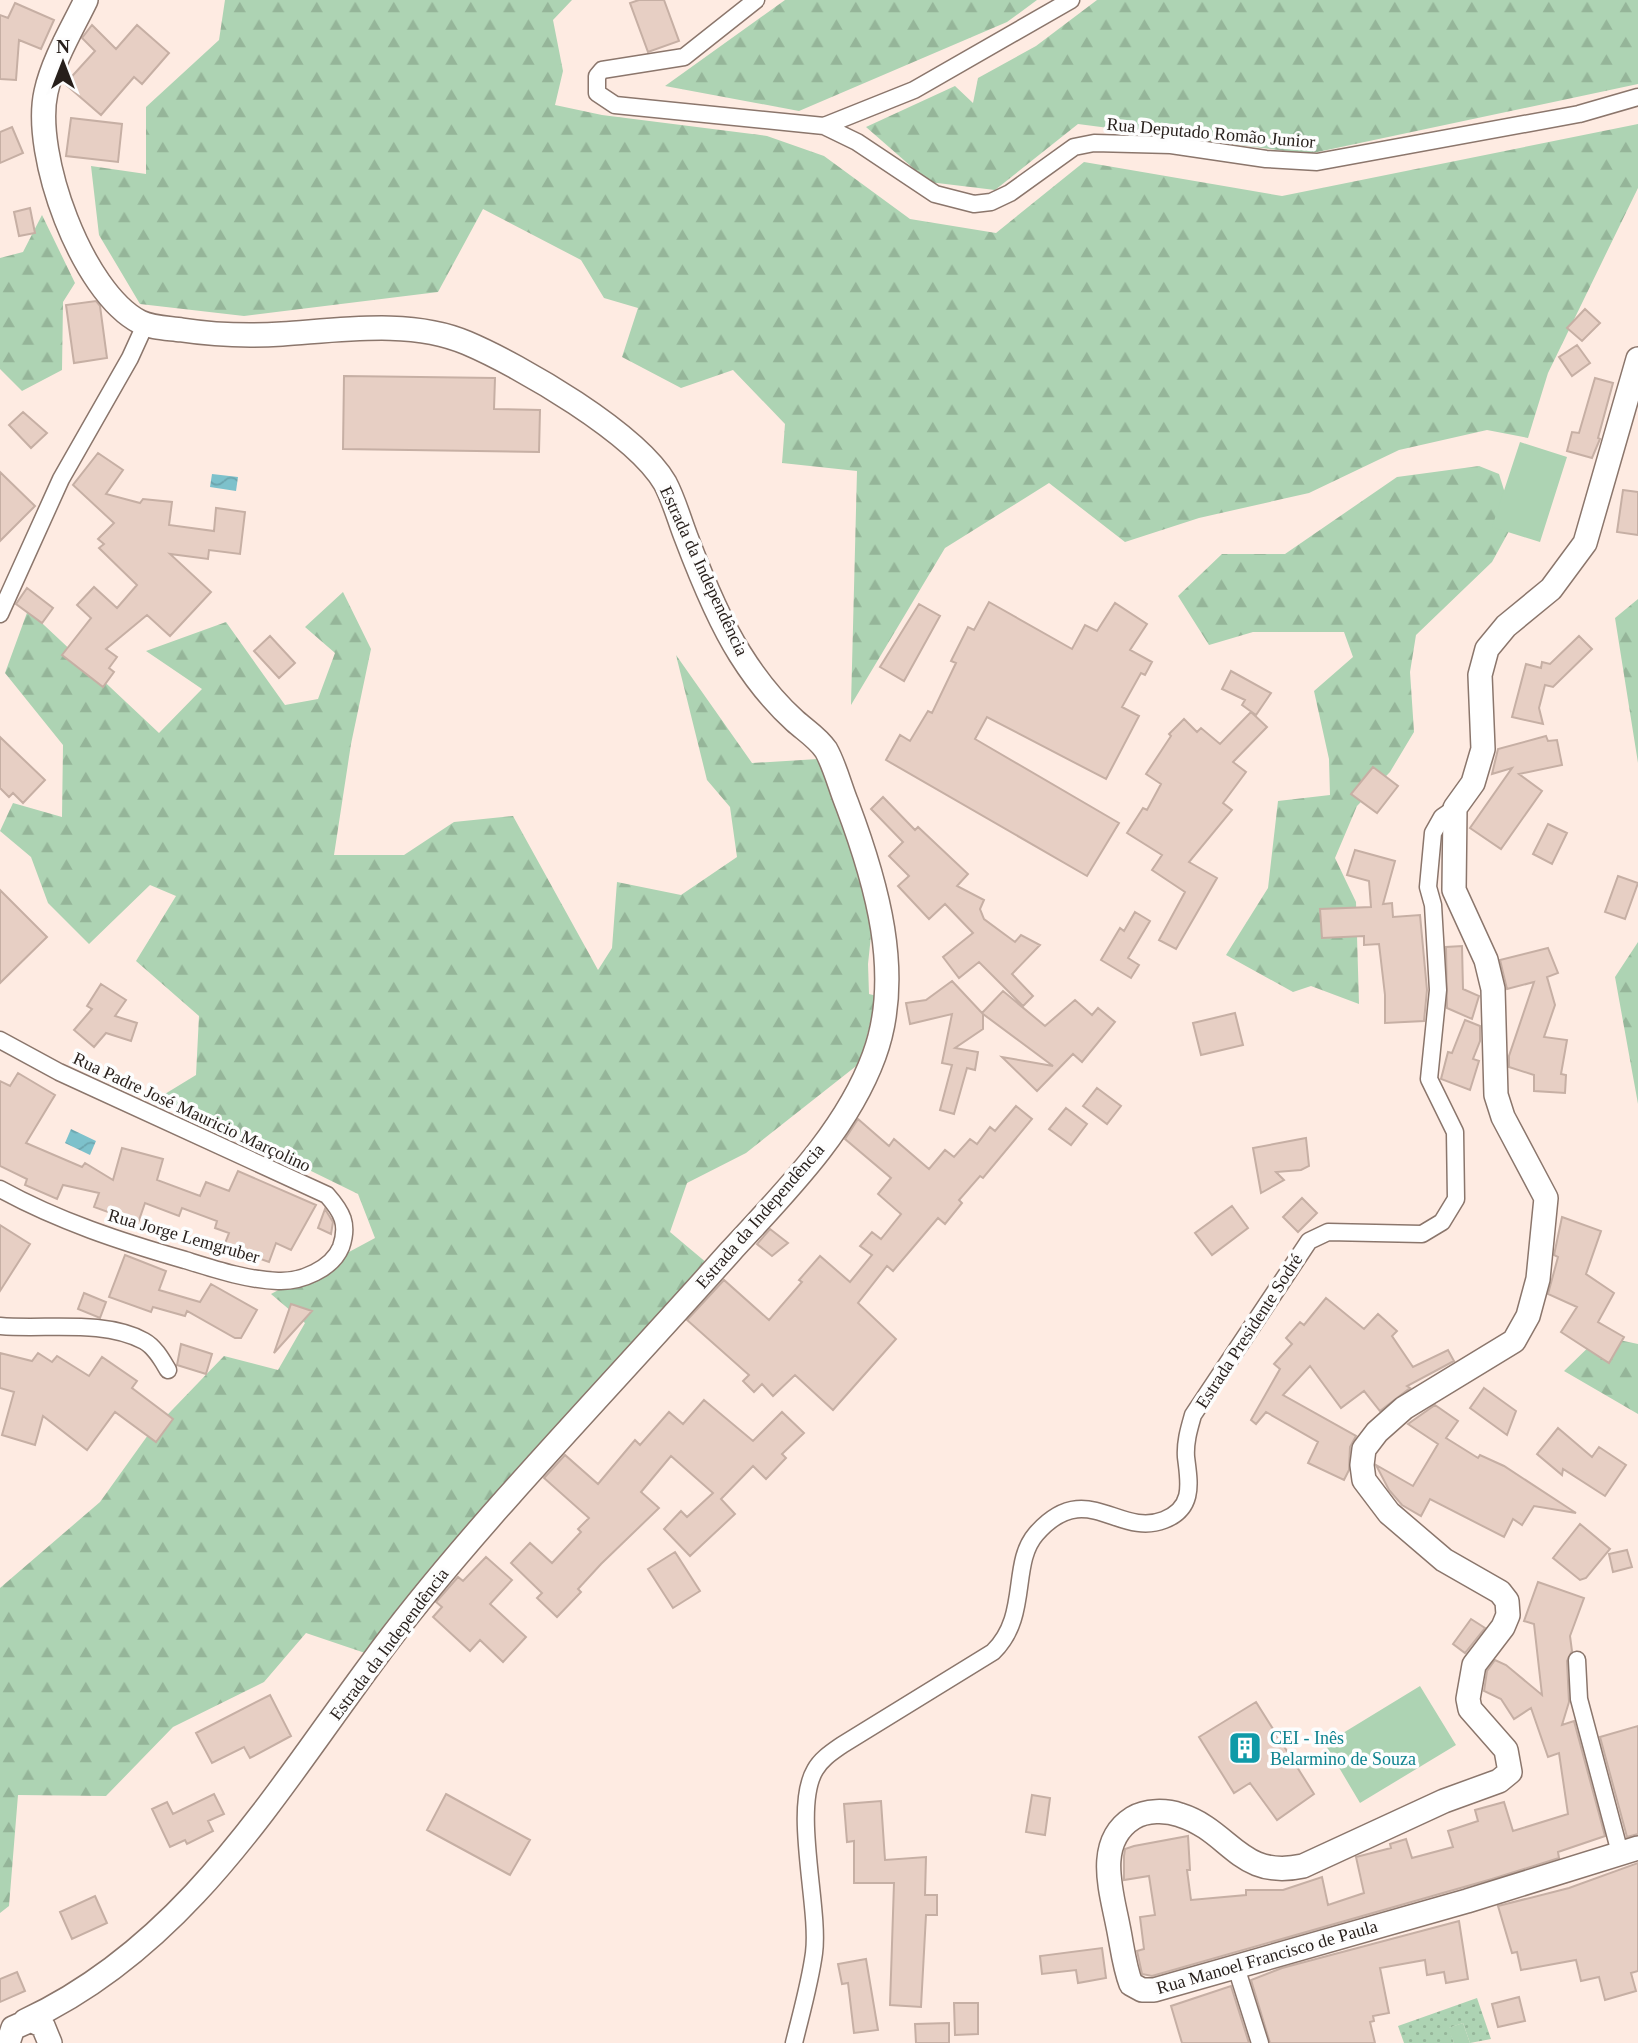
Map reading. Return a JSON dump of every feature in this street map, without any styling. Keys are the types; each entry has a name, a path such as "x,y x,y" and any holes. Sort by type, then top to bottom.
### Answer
{"street":[{"path":"0,614 61,479 130,358 145,325 105,293 91,270 65,213 48,157 42,125 46,90 86,0"},
{"name":"Rua Deputado Romão Junior","path":"756,0 684,57 602,69 597,76 597,93 615,105 824,126 858,142 935,194 974,204 991,202 1010,193 1074,147 1094,143 1171,145 1266,159 1317,162 1579,114 1638,97"},
{"path":"824,126 914,90 1071,0"},
{"name":"Estrada da Independência","path":"12,2032 65,2002 170,1918 222,1865 266,1812 369,1666 442,1573 793,1182 844,1114 863,1081 880,1037 887,978 877,897 855,825 827,752 775,701 736,648 690,547 669,489 656,469 632,446 604,422 526,373 465,342 439,334 380,329 214,335 145,325"},
{"name":"Estrada Presidente Sodré","path":"794,2043 814,1951 807,1832 809,1789 814,1772 842,1745 993,1652 1005,1640 1012,1626 1027,1548 1049,1522 1079,1509 1096,1508 1132,1523 1150,1524 1176,1514 1185,1505 1190,1490 1186,1437 1193,1415 1309,1241 1328,1233 1422,1234 1434,1229 1450,1213 1456,1199 1455,1132 1429,1079 1438,990 1433,905 1428,887 1433,833 1442,817 1455,808 1474,783 1483,749 1480,675 1487,649 1506,626 1551,589 1585,543 1638,359"},
{"name":"Rua Manoel Francisco de Paula","path":"1455,808 1457,844 1454,890 1486,960 1493,989 1496,1095 1503,1117 1546,1198 1538,1279 1528,1317 1514,1340 1404,1408 1364,1449 1362,1465 1364,1480 1389,1513 1444,1560 1500,1592 1507,1601 1508,1615 1503,1627 1474,1665 1468,1699 1470,1709 1506,1750 1510,1772 1499,1781 1444,1801 1303,1866 1290,1869 1257,1866 1233,1852 1199,1822 1176,1813 1139,1814 1124,1823 1111,1842 1109,1875 1131,1984 1142,1990 1154,1990 1467,1902 1629,1850"},
{"name":"Rua Padre José Mauricio Marçolino","path":"0,1040 59,1072 327,1195 343,1213 344,1236"},
{"name":"Rua Jorge Lemgruber","path":"0,1189 78,1225 151,1250 207,1267 281,1282 322,1270 333,1259 344,1236"},
{"path":"0,1326 97,1329 126,1335 146,1342 168,1370"},
{"path":"1577,1660 1579,1699 1629,1850"},
{"path":"1236,1967 1260,2043"},
{"name":"Estrada da Independência","path":"50,2040 65,2002"},
{"path":"0,2041 12,2032 43,2025 50,2040"}],"green space":[{"path":"225,0 572,0 553,20 563,71 555,105 602,115 767,136 824,156 910,219 996,233 1084,162 1282,196 1638,124 1638,188 1548,373 1528,438 1487,430 1399,450 1309,493 1199,518 1125,542 1049,483 945,548 851,705 857,471 782,463 785,424 733,370 681,388 622,357 638,308 604,298 581,260 483,209 438,292 244,316 140,304 99,235 91,166 146,174 146,107 219,40"},
{"path":"785,0 1037,0 1007,22 799,111 665,86"},
{"path":"1097,0 1638,0 1638,84 1308,154 1078,124 995,190 929,182 866,127 955,86 973,103 978,78 1036,46"},
{"path":"42,215 75,283 63,302 62,370 22,391 0,369 0,258 23,252"},
{"path":"1520,442 1567,457 1540,542 1492,527"},
{"path":"1479,466 1499,474 1514,522 1492,562 1416,635 1410,672 1414,732 1390,772 1357,806 1335,858 1356,902 1359,1004 1311,986 1293,992 1226,955 1268,888 1278,801 1330,795 1329,759 1314,691 1353,657 1344,632 1253,632 1209,645 1178,596 1222,554 1285,554 1397,477"},
{"path":"343,592 371,649 351,744 334,855 404,855 454,822 513,816 598,970 612,948 617,882 681,895 737,857 730,807 707,780 676,655 752,763 818,759 874,907 868,964 869,994 877,996 860,1063 746,1153 687,1183 670,1232 714,1269 371,1655 306,1633 264,1682 173,1727 106,1796 18,1795 9,1906 0,1913 0,1588 100,1502 148,1435 224,1356 278,1370 305,1323 271,1294 375,1238 358,1194 160,1097 196,1075 199,1016 136,961 176,896 150,885 89,944 48,903 31,857 0,831 13,803 62,817 63,745 5,673 28,610 159,733 202,689 146,651 226,622 285,705 318,699 335,653 305,627"},
{"path":"1638,599 1638,763 1615,618"},
{"path":"1638,942 1638,1104 1615,977"},
{"path":"1600,1336 1638,1344 1638,1414 1564,1371"},
{"path":"1420,1686 1456,1745 1360,1803 1325,1744"},
{"path":"1477,1998 1491,2039 1470,2043 1463,2023 1449,2028 1454,2043 1404,2043 1398,2026"},
{"path":"1463,2023 1470,2043 1454,2043 1448,2028"}],"water":[{"path":"212,474 238,477 236,491 210,487"},
{"path":"71,1129 96,1141 90,1155 65,1143"}],"building":[{"path":"639,0 664,0 679,41 648,52 630,3"},
{"path":"15,3 54,20 41,49 19,40 16,80 0,79 0,15 8,18"},
{"path":"92,25 116,49 137,25 169,53 142,84 134,77 101,115 65,84 95,51 82,38"},
{"path":"71,118 122,124 118,162 66,156"},
{"path":"12,127 23,153 0,163 0,132"},
{"path":"30,208 35,233 19,236 14,212"},
{"path":"96,301 100,306 107,358 74,363 66,305"},
{"path":"1585,309 1600,323 1582,341 1567,328"},
{"path":"1577,345 1590,363 1572,376 1559,357"},
{"path":"344,376 495,378 494,409 540,410 539,452 343,449"},
{"path":"1595,378 1613,383 1598,438 1600,439 1592,458 1567,451 1572,432 1579,433"},
{"path":"23,412 47,433 31,448 9,425"},
{"path":"98,453 123,470 106,494 140,503 143,499 172,502 169,525 214,531 216,508 245,512 240,554 209,550 208,559 170,554 211,592 170,636 147,615 106,649 117,657 109,668 114,672 103,687 62,655 91,618 77,605 94,587 117,608 137,585 99,548 104,544 98,539 114,523 73,485"},
{"path":"0,472 35,506 0,541"},
{"path":"1623,490 1638,492 1638,535 1617,532"},
{"path":"27,588 53,608 42,623 16,604"},
{"path":"989,602 1072,649 1085,625 1097,631 1115,603 1147,624 1130,650 1152,662 1145,675 1141,673 1122,707 1139,716 1106,779 987,717 975,739 1119,823 1087,876 886,760 900,735 910,741 928,711 932,713 956,663 951,661 968,627 974,630"},
{"path":"919,604 940,616 904,681 880,667"},
{"path":"270,636 295,663 279,678 254,651"},
{"path":"1579,636 1592,649 1553,687 1545,685 1539,708 1543,724 1512,717 1526,664 1541,668 1542,662 1550,664"},
{"path":"1231,671 1271,693 1256,715 1242,705 1245,700 1222,689"},
{"path":"1251,712 1267,727 1233,762 1246,772 1223,803 1232,810 1189,862 1217,878 1176,949 1159,940 1185,892 1152,870 1162,855 1127,833 1143,808 1147,810 1161,784 1146,774 1171,736 1169,734 1184,719 1197,732 1201,728 1220,744"},
{"path":"1546,736 1548,741 1557,740 1562,765 1519,774 1542,791 1501,849 1470,828 1512,768 1492,774 1498,749"},
{"path":"0,737 45,780 23,803 13,793 9,797 0,788"},
{"path":"1373,767 1398,786 1377,813 1351,794"},
{"path":"883,797 915,830 918,827 968,874 957,886 984,900 980,909 984,919 1015,942 1021,935 1040,945 1012,974 1033,996 1023,1006 979,962 959,978 943,957 973,933 945,904 929,919 898,886 909,876 889,856 903,842 871,809"},
{"path":"1548,824 1567,833 1552,864 1533,854"},
{"path":"1355,850 1395,861 1383,904 1392,903 1393,917 1420,915 1427,990 1424,1021 1385,1023 1385,995 1379,944 1364,945 1364,936 1322,938 1320,909 1371,907 1369,881 1347,875"},
{"path":"1618,876 1638,883 1625,919 1605,912"},
{"path":"0,890 47,937 0,983"},
{"path":"1135,912 1150,921 1128,958 1139,965 1131,978 1101,960 1120,928 1124,931"},
{"path":"1462,946 1463,989 1479,996 1472,1019 1447,1008 1446,947"},
{"path":"1548,948 1558,973 1547,977 1555,1005 1544,1037 1567,1040 1561,1074 1566,1075 1565,1093 1534,1091 1534,1075 1509,1067 1509,1056 1534,982 1507,989 1500,960"},
{"path":"952,981 982,1013 1003,991 1045,1026 1075,1000 1092,1015 1098,1008 1115,1022 1082,1062 1073,1054 1037,1091 1002,1057 1053,1066 983,1014 983,1029 955,1048 978,1052 975,1070 967,1068 954,1114 940,1110 952,1065 942,1063 952,1014 910,1024 906,1003 926,1000"},
{"path":"101,984 126,1000 115,1016 137,1023 131,1041 106,1033 94,1047 74,1030 92,1009 87,1006"},
{"path":"1235,1013 1243,1045 1201,1055 1193,1023"},
{"path":"1465,1020 1480,1026 1480,1041 1473,1059 1479,1061 1470,1090 1441,1079 1448,1052 1452,1053"},
{"path":"18,1073 55,1095 26,1143 82,1167 85,1163 113,1180 122,1148 163,1159 157,1180 200,1196 206,1182 229,1191 238,1171 316,1205 291,1250 276,1243 269,1262 224,1246 229,1233 215,1228 217,1221 182,1208 179,1216 145,1203 138,1223 94,1207 99,1193 63,1185 57,1199 25,1185 27,1179 0,1166 0,1081 10,1086"},
{"path":"1097,1088 1121,1106 1107,1124 1083,1106"},
{"path":"1016,1106 1032,1119 983,1178 980,1176 959,1200 962,1203 945,1224 938,1218 893,1271 887,1266 858,1303 896,1339 833,1410 795,1375 773,1396 762,1384 754,1392 743,1381 749,1375 687,1320 724,1280 769,1320 802,1282 799,1280 820,1256 850,1282 872,1255 860,1246 872,1232 881,1239 901,1214 878,1194 891,1178 845,1139 858,1119 889,1146 894,1139 929,1169 945,1150 954,1157 970,1139 977,1144 990,1127 995,1131"},
{"path":"1066,1108 1087,1124 1071,1145 1049,1129"},
{"path":"1306,1138 1309,1166 1301,1170 1276,1172 1284,1180 1261,1193 1253,1148"},
{"path":"1302,1198 1317,1213 1298,1232 1283,1217"},
{"path":"1232,1206 1248,1228 1212,1255 1195,1233"},
{"path":"325,1209 333,1222 331,1234 318,1228"},
{"path":"1562,1217 1601,1231 1586,1274 1614,1293 1598,1322 1624,1337 1609,1363 1561,1332 1577,1307 1548,1294 1558,1257 1554,1255"},
{"path":"0,1225 30,1244 0,1291"},
{"path":"770,1229 788,1243 772,1256 757,1244"},
{"path":"125,1255 166,1271 159,1290 200,1302 211,1284 257,1310 241,1338 235,1338 187,1311 185,1316 153,1307 151,1312 109,1297"},
{"path":"84,1293 106,1302 100,1318 78,1309"},
{"path":"1326,1298 1364,1329 1378,1314 1397,1331 1392,1336 1413,1367 1448,1350 1454,1361 1407,1386 1410,1388 1380,1411 1364,1391 1341,1408 1310,1366 1283,1395 1356,1436 1350,1447 1349,1470 1344,1480 1308,1463 1318,1442 1266,1412 1256,1424 1251,1420 1280,1369 1274,1364 1292,1344 1286,1338 1300,1322 1304,1325"},
{"path":"291,1304 312,1311 274,1353"},
{"path":"181,1344 212,1354 206,1374 177,1365"},
{"path":"0,1353 32,1361 38,1353 52,1362 57,1356 89,1376 102,1357 137,1381 132,1388 173,1419 156,1442 115,1412 87,1450 43,1416 35,1445 2,1435 14,1392 0,1388"},
{"path":"1484,1388 1516,1411 1507,1435 1470,1408"},
{"path":"704,1400 753,1441 782,1412 804,1433 782,1454 786,1458 766,1479 753,1466 721,1499 735,1514 690,1556 664,1529 681,1511 687,1517 713,1493 671,1456 641,1492 659,1508 601,1564 578,1589 581,1592 557,1617 537,1598 542,1593 511,1563 530,1543 552,1563 581,1532 578,1529 589,1518 544,1478 565,1455 598,1484 635,1440 640,1445 669,1412 683,1424"},
{"path":"1435,1405 1458,1421 1446,1438 1478,1458 1480,1455 1504,1466 1576,1513 1534,1506 1522,1525 1513,1519 1504,1537 1430,1499 1421,1516 1402,1505 1389,1490 1376,1465 1413,1486 1438,1444 1408,1424"},
{"path":"1558,1428 1592,1457 1599,1447 1626,1465 1605,1496 1563,1469 1562,1475 1537,1454"},
{"path":"1580,1524 1610,1549 1586,1578 1580,1580 1553,1558"},
{"path":"1627,1550 1632,1567 1613,1572 1609,1554"},
{"path":"675,1552 700,1591 673,1608 648,1569"},
{"path":"486,1557 512,1580 490,1604 526,1637 503,1662 480,1640 470,1651 433,1617 442,1607 436,1602 458,1577 463,1581"},
{"path":"1538,1582 1584,1598 1570,1636 1572,1651 1567,1661 1569,1702 1562,1725 1574,1721 1605,1836 1558,1852 1559,1858 1492,1879 1152,1976 1142,1974 1137,1951 1144,1949 1140,1917 1155,1915 1149,1876 1124,1880 1125,1849 1188,1836 1190,1870 1187,1870 1191,1900 1246,1895 1246,1890 1283,1890 1322,1877 1328,1905 1364,1893 1356,1857 1391,1848 1390,1844 1406,1839 1412,1858 1453,1847 1448,1831 1478,1821 1475,1810 1504,1802 1513,1831 1568,1814 1559,1753 1548,1757 1531,1708 1514,1719 1501,1699 1484,1691 1487,1671 1495,1660 1506,1665 1542,1695 1534,1624 1524,1621"},
{"path":"1471,1619 1485,1628 1465,1653 1453,1644"},
{"path":"270,1695 291,1736 250,1758 244,1747 212,1763 196,1733"},
{"name":"CEI - Inês Belarmino de Souza","path":"1256,1702 1314,1794 1277,1820 1250,1783 1234,1793 1199,1737"},
{"path":"1638,1726 1638,1834 1627,1837 1600,1737"},
{"path":"214,1794 224,1814 208,1821 213,1831 187,1844 185,1840 170,1847 152,1809 167,1802 173,1814"},
{"path":"446,1794 530,1840 510,1875 427,1830"},
{"path":"1032,1795 1050,1798 1045,1835 1026,1832"},
{"path":"881,1801 885,1860 926,1857 925,1895 937,1895 937,1915 926,1915 921,2007 890,2005 894,1883 854,1883 854,1841 847,1842 844,1804"},
{"path":"1638,1863 1638,1971 1631,1973 1636,1991 1605,2000 1599,1977 1581,1981 1576,1960 1521,1970 1517,1952 1512,1953 1498,1906 1569,1888"},
{"path":"95,1896 107,1923 72,1939 60,1912"},
{"path":"1459,1921 1468,1979 1446,1983 1444,1972 1427,1975 1425,1960 1380,1968 1389,2013 1373,2016 1374,2021 1370,2022 1375,2043 1270,2043 1251,1980 1282,1968"},
{"path":"1102,1948 1106,1978 1078,1983 1076,1970 1042,1974 1040,1956"},
{"path":"866,1959 878,2030 854,2033 848,1983 842,1984 838,1964"},
{"path":"17,1972 25,1991 0,2002 0,1979"},
{"path":"1231,1986 1249,2043 1182,2043 1171,2006"},
{"path":"1519,1997 1525,2021 1498,2027 1492,2004"},
{"path":"954,2003 978,2003 978,2034 955,2035"},
{"path":"949,2023 949,2043 916,2043 915,2024"}],"place":[{"name":"CEI - Inês Belarmino de Souza","path":"1245,1748"}]}
